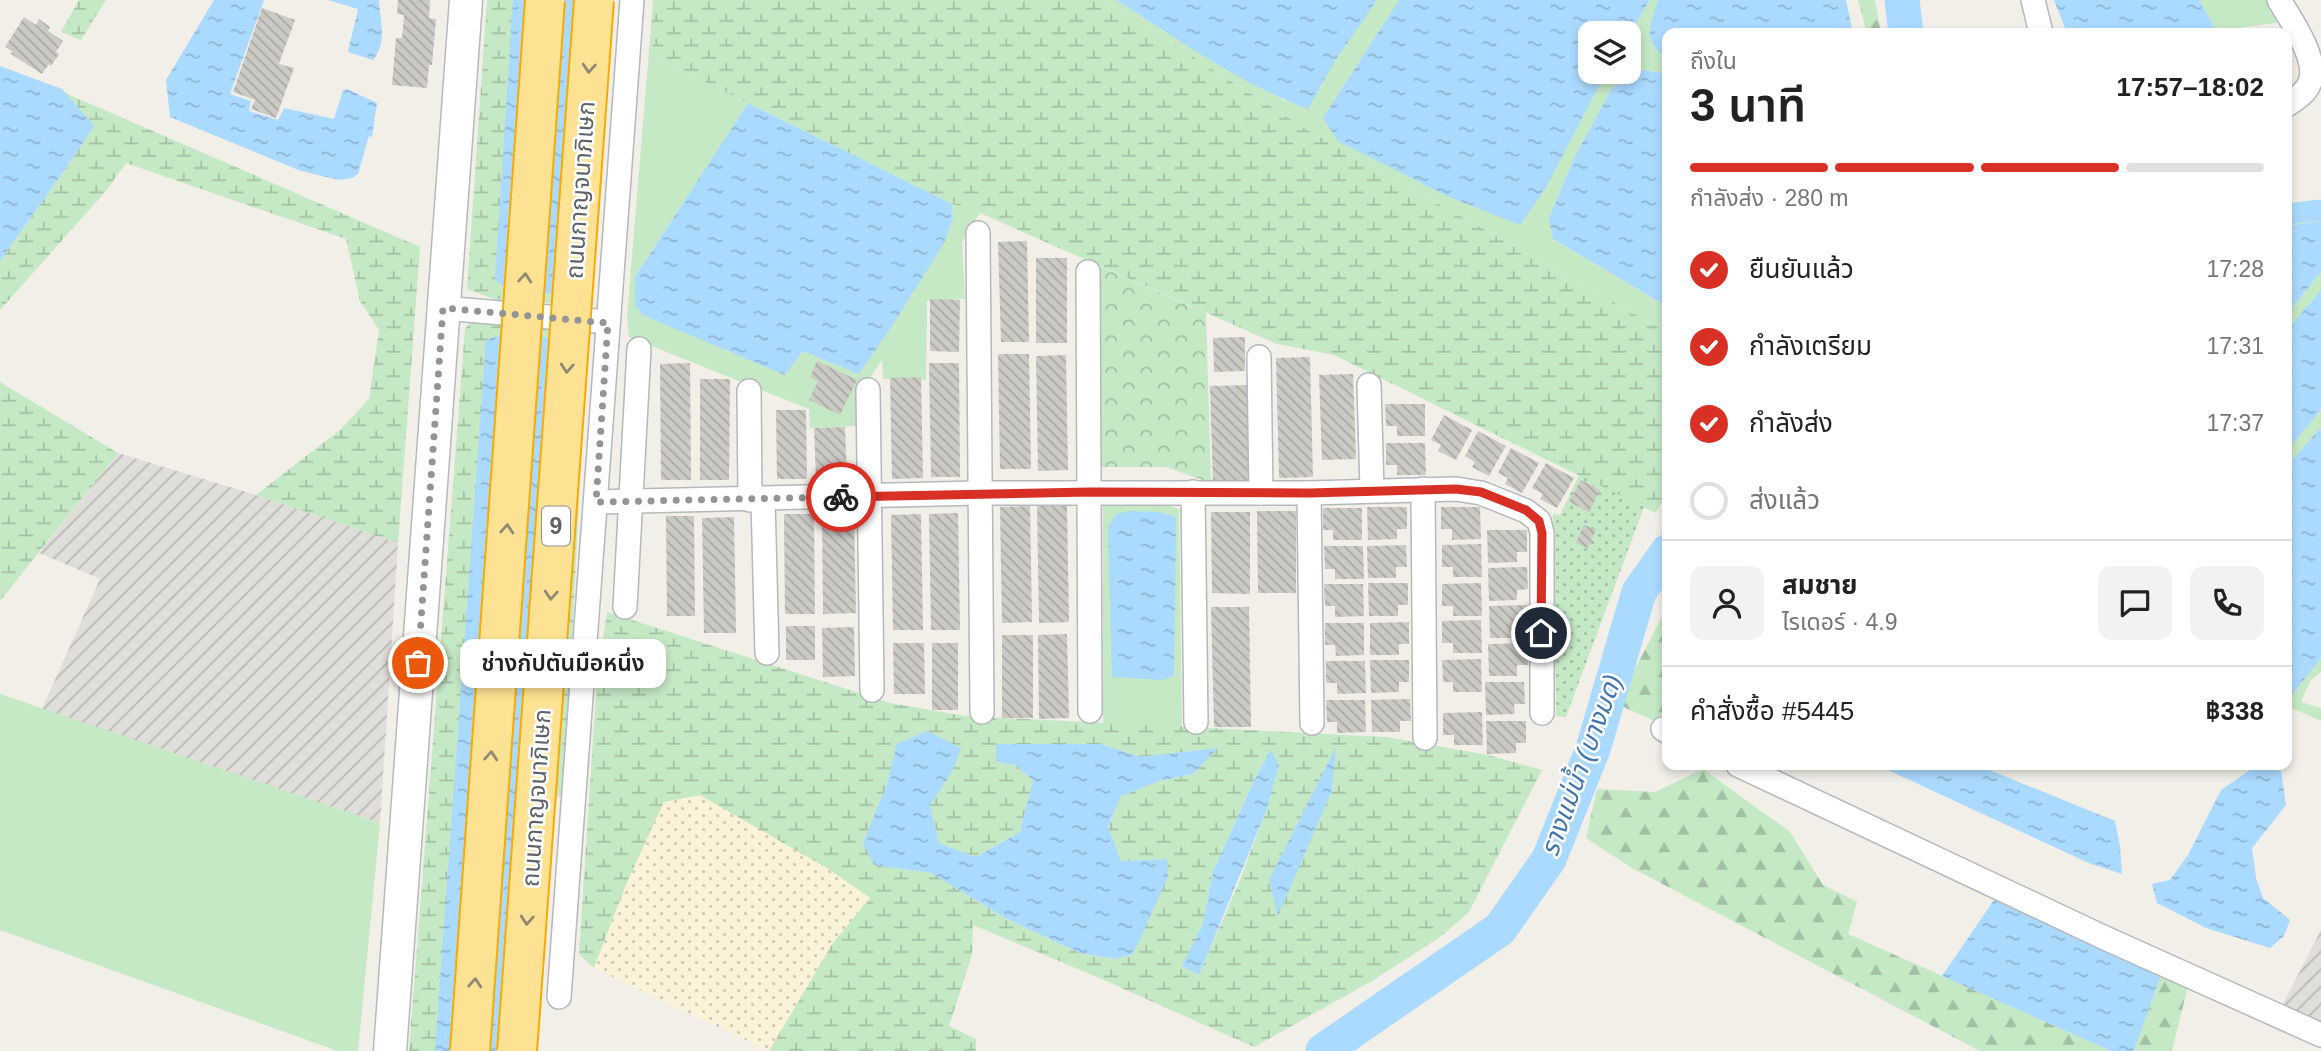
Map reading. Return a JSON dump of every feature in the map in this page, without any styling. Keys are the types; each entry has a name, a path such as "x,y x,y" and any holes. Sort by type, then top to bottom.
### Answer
{"highway":[{"name":"ถนนกาญจนาภิเษก","path":"470,1051 545,0"},
{"name":"ถนนกาญจนาภิเษก","path":"517,1051 594,0"}],"main road":[{"path":"390,1051 466,0"}],"street":[{"path":"559,997 632,0"},
{"path":"2033,0 2040,28"},
{"path":"2278,0 2311,59 2312,80 2302,95 2292,102"},
{"path":"978,233 982,712"},
{"path":"1088,272 1090,711"},
{"path":"443,308 608,323"},
{"path":"625,607 639,349"},
{"path":"1259,357 1261,493"},
{"path":"1369,385 1372,490"},
{"path":"868,390 872,690"},
{"path":"749,391 767,653"},
{"path":"596,502 979,493 1309,493 1423,489 1481,492 1526,510 1539,521 1542,533 1542,713"},
{"path":"1423,489 1424,738"},
{"path":"1193,492 1196,722"},
{"path":"1309,493 1312,723"},
{"path":"1749,770 2105,938 2321,1035"}],"shaded area":[{"path":"118,453 256,495 398,543 380,823 42,709 100,579 39,553"},
{"path":"2321,930 2321,1022 2283,1004"}],"green space":[{"path":"79,0 106,0 81,40 61,32"},
{"path":"487,0 614,0 592,301 548,303 494,299 467,289"},
{"path":"653,0 1104,0 1309,131 1662,330 1662,503 1655,513 1334,355 1277,344 980,213 952,204 657,58 650,39"},
{"path":"1104,0 1116,0 1215,62 1285,101 1321,87 1334,61 1377,0 1399,0 1323,119 1597,87 1599,84 1618,84 1611,90 1575,156 1549,218 1554,240 1662,303 1662,330 1309,131"},
{"path":"1650,0 1658,0 1650,33 1654,46 1662,55 1662,73 1641,70 1641,21 1637,21"},
{"path":"1858,0 1875,0 1880,28 1866,28"},
{"path":"2199,0 2267,0 2281,22 2238,28 2215,28"},
{"path":"650,39 657,58 748,103 635,277 785,375 803,351 953,219 952,204 980,213 962,242 965,299 927,301 926,380 883,379 882,360 856,399 858,426 810,428 809,409 629,337 627,317"},
{"path":"65,93 420,247 398,543 256,495 341,429 369,399 379,330 360,301 346,239 126,163 105,192 0,310 0,261 93,126"},
{"path":"2321,207 2321,221 2292,225 2292,208"},
{"path":"1099,266 1206,313 1211,483 1166,467 1100,467"},
{"path":"2321,272 2321,290 2292,324 2292,308"},
{"path":"497,319 587,333 567,747 562,797 553,796 538,1051 409,1051 465,329 471,321"},
{"path":"0,382 118,453 0,601"},
{"path":"2321,410 2321,427 2292,460 2292,445"},
{"path":"1579,475 1644,507 1566,717 1556,716 1553,514 1560,515"},
{"path":"1161,502 1179,509 1182,728 1103,724 1103,503"},
{"path":"607,612 890,703 965,716 1387,737 1488,755 1542,770 1469,912 1440,937 1372,981 1254,1047 973,925 972,955 949,1026 976,1039 976,1051 769,1051 832,944 870,898 664,802 626,885 594,968 579,954 597,677","holes":["1100,744 1140,757 1217,749 1193,774 1159,781 1121,796 1108,828 1121,861 1167,859 1133,954 1114,959 1080,953 1005,918 931,873 874,865 886,787 897,745 953,770 929,805 939,843 976,857 1020,832 1033,780 1015,765 996,762","1271,749 1266,811 1238,885 1199,974 1183,966 1202,926 1213,872","1335,750 1332,791 1306,808"]},
{"path":"1662,617 1662,724 1617,704"},
{"path":"2321,658 2321,672 2310,681 2301,702 2321,708 2321,721 2292,708 2292,695"},
{"path":"0,694 380,823 358,1051 338,1051 0,930"},
{"path":"1704,770 1790,832 1823,885 1857,902 1848,934 2111,1051 1980,1051 1632,868 1586,838 1597,789 1655,792"},
{"path":"2162,972 2189,982 2172,1051 2134,1051"}],"sand":[{"path":"700,795 830,870 870,898 832,944 769,1051 594,968 626,885 664,802"}],"water":[{"path":"214,0 264,0 230,94 251,101 249,111 278,120 284,108 334,119 343,90 347,89 377,103 372,137 369,136 358,174 339,180 301,171 170,117 166,80"},
{"path":"328,0 379,0 382,38 373,60 348,52 358,9"},
{"path":"513,0 604,0 584,288 545,294 508,291 495,279"},
{"path":"1116,0 1377,0 1335,61 1308,109 1234,74"},
{"path":"1399,0 1650,0 1637,21 1578,21 1578,84 1600,84 1545,189 1520,225 1445,195 1338,141 1323,118"},
{"path":"1658,0 1846,0 1852,28 1662,28 1662,55 1651,39 1652,19"},
{"path":"2054,0 2199,0 2215,28 2065,28"},
{"path":"0,66 62,89 94,126 0,261"},
{"path":"1641,70 1662,73 1662,303 1553,239 1549,218 1575,156 1611,90 1618,84 1641,84"},
{"path":"748,103 952,204 953,219 944,243 859,374 803,351 785,375 643,315 635,305 635,277"},
{"path":"2321,221 2321,272 2292,308 2292,225"},
{"path":"2321,290 2321,410 2292,445 2292,324"},
{"path":"507,333 580,345 532,1051 435,1051 486,340"},
{"path":"2321,427 2321,658 2292,695 2292,460"},
{"path":"1131,511 1160,512 1176,517 1174,676 1161,680 1112,677 1108,527 1116,514"},
{"path":"927,731 961,748 953,770 930,805 939,843 976,857 1020,832 1033,780 1015,765 996,762 996,744 1100,744 1140,757 1218,748 1193,774 1159,781 1121,796 1108,827 1121,861 1167,859 1168,877 1133,954 1114,959 1080,953 1005,918 931,873 874,865 863,843 886,787 897,744"},
{"path":"1336,747 1332,790 1278,916 1269,880"},
{"path":"1271,749 1279,765 1266,811 1199,975 1182,966 1202,926 1213,872"},
{"path":"1888,770 1989,770 2115,821 2122,874 2091,864"},
{"path":"2250,770 2281,770 2286,805 2252,848 2256,878 2263,898 2290,920 2284,936 2270,948 2206,928 2157,903 2152,884 2170,880 2188,855 2221,790"},
{"path":"1994,900 2162,972 2134,1051 2111,1051 1942,976"}],"building":[{"path":"398,0 430,0 429,18 436,19 427,88 392,85 396,38 402,38 404,15 397,14"},
{"path":"262,8 295,20 279,64 294,68 276,118 251,109 255,100 233,92"},
{"path":"24,17 36,25 39,19 50,27 48,31 63,41 56,52 59,54 42,74 11,54 12,51 5,47"},
{"path":"1027,241 1029,342 1001,342 998,242"},
{"path":"1036,258 1067,258 1067,343 1036,343"},
{"path":"930,299 960,300 959,352 930,351"},
{"path":"1245,337 1245,371 1214,372 1213,338"},
{"path":"998,354 1029,354 1031,469 1000,469"},
{"path":"1066,355 1068,470 1038,471 1036,356"},
{"path":"1310,357 1313,477 1279,478 1276,358"},
{"path":"817,361 857,380 840,415 809,400 818,381 810,377"},
{"path":"690,363 691,480 661,480 660,364"},
{"path":"929,363 959,363 960,477 931,477"},
{"path":"1353,374 1356,459 1322,460 1319,375"},
{"path":"921,377 923,478 892,479 890,378"},
{"path":"700,379 730,379 729,480 700,480"},
{"path":"1248,385 1251,484 1213,485 1210,386"},
{"path":"1385,404 1425,404 1425,436 1397,436 1397,426 1386,426"},
{"path":"776,410 806,410 807,479 777,479"},
{"path":"1444,415 1472,430 1456,460 1438,451 1441,445 1431,440"},
{"path":"845,427 847,478 816,479 814,428"},
{"path":"1478,431 1506,446 1489,476 1472,467 1475,462 1465,456"},
{"path":"1386,443 1425,443 1426,475 1397,475 1397,465 1386,465"},
{"path":"1511,448 1539,463 1522,493 1505,484 1508,478 1498,473"},
{"path":"1546,463 1574,478 1557,508 1540,499 1543,494 1532,488"},
{"path":"1581,480 1600,490 1589,512 1569,502"},
{"path":"1030,506 1032,622 1002,623 1000,507"},
{"path":"1037,506 1067,506 1069,622 1039,623"},
{"path":"1367,507 1407,507 1407,529 1397,529 1397,539 1368,540"},
{"path":"1441,507 1480,507 1481,539 1452,540 1452,529 1441,529"},
{"path":"1323,508 1362,508 1362,540 1333,540 1333,530 1323,530"},
{"path":"1257,511 1296,511 1296,593 1258,593"},
{"path":"1211,512 1250,512 1250,594 1212,593"},
{"path":"958,513 960,630 931,630 929,514"},
{"path":"784,514 814,514 815,614 785,614"},
{"path":"822,514 854,514 856,613 823,614"},
{"path":"921,514 923,630 893,630 891,515"},
{"path":"666,516 694,516 695,616 667,616"},
{"path":"734,517 736,633 704,633 702,518"},
{"path":"1584,525 1596,530 1588,548 1576,543"},
{"path":"1487,530 1527,530 1527,552 1517,552 1517,562 1488,563"},
{"path":"1481,544 1482,577 1453,577 1453,567 1442,567 1442,545"},
{"path":"1406,545 1407,567 1396,567 1396,578 1368,578 1367,546"},
{"path":"1324,546 1363,546 1364,579 1335,579 1335,569 1325,569"},
{"path":"1527,567 1528,589 1517,590 1517,600 1489,601 1488,568"},
{"path":"1368,583 1408,583 1408,605 1398,605 1398,616 1369,616"},
{"path":"1481,583 1482,616 1453,616 1453,606 1442,606 1442,584"},
{"path":"1324,584 1363,584 1364,616 1335,617 1335,606 1325,606"},
{"path":"1529,605 1529,627 1519,627 1519,638 1490,638 1489,606"},
{"path":"1211,607 1249,607 1251,727 1214,727"},
{"path":"1481,620 1482,653 1453,653 1453,643 1442,643 1442,621"},
{"path":"1409,622 1409,644 1399,644 1399,655 1370,655 1370,623"},
{"path":"1325,623 1364,623 1364,655 1336,656 1335,645 1325,645"},
{"path":"786,626 815,626 815,660 786,660"},
{"path":"854,627 855,676 823,677 822,628"},
{"path":"1067,634 1069,718 1039,719 1038,635"},
{"path":"1002,635 1033,635 1033,718 1002,718"},
{"path":"893,643 924,643 925,694 894,694"},
{"path":"932,643 958,643 958,710 932,710"},
{"path":"1527,643 1528,665 1517,665 1517,676 1489,676 1488,644"},
{"path":"1481,659 1482,692 1453,692 1453,682 1443,682 1442,660"},
{"path":"1370,660 1409,660 1409,682 1399,682 1399,692 1371,693"},
{"path":"1326,661 1365,661 1366,693 1337,694 1337,683 1326,683"},
{"path":"1485,682 1524,682 1525,704 1514,704 1515,714 1486,715"},
{"path":"1410,699 1411,721 1400,721 1400,732 1372,732 1371,700"},
{"path":"1326,700 1365,700 1366,732 1337,733 1337,722 1327,722"},
{"path":"1482,712 1483,745 1454,745 1454,735 1443,735 1443,713"},
{"path":"1486,721 1526,721 1526,743 1516,743 1516,753 1487,754"}],"waterway":[{"name":"รางแม่น้ำ (บางมด)","path":"1902,0 1905,28"},
{"path":"2292,213 2321,210"},
{"name":"รางแม่น้ำ (บางมด)","path":"1323,1051 1500,929 1549,859 1593,749 1639,592 1662,559"}],"way so far":[{"path":"418,663 443,308 608,323 596,502 841,497"}],"place":[{"name":"ช่างกัปตันมือหนึ่ง","path":"418,663"}],"route":[{"path":"841,497 979,493 1309,493 1456,489 1481,492 1526,510 1539,521 1542,533 1541,633"}]}
